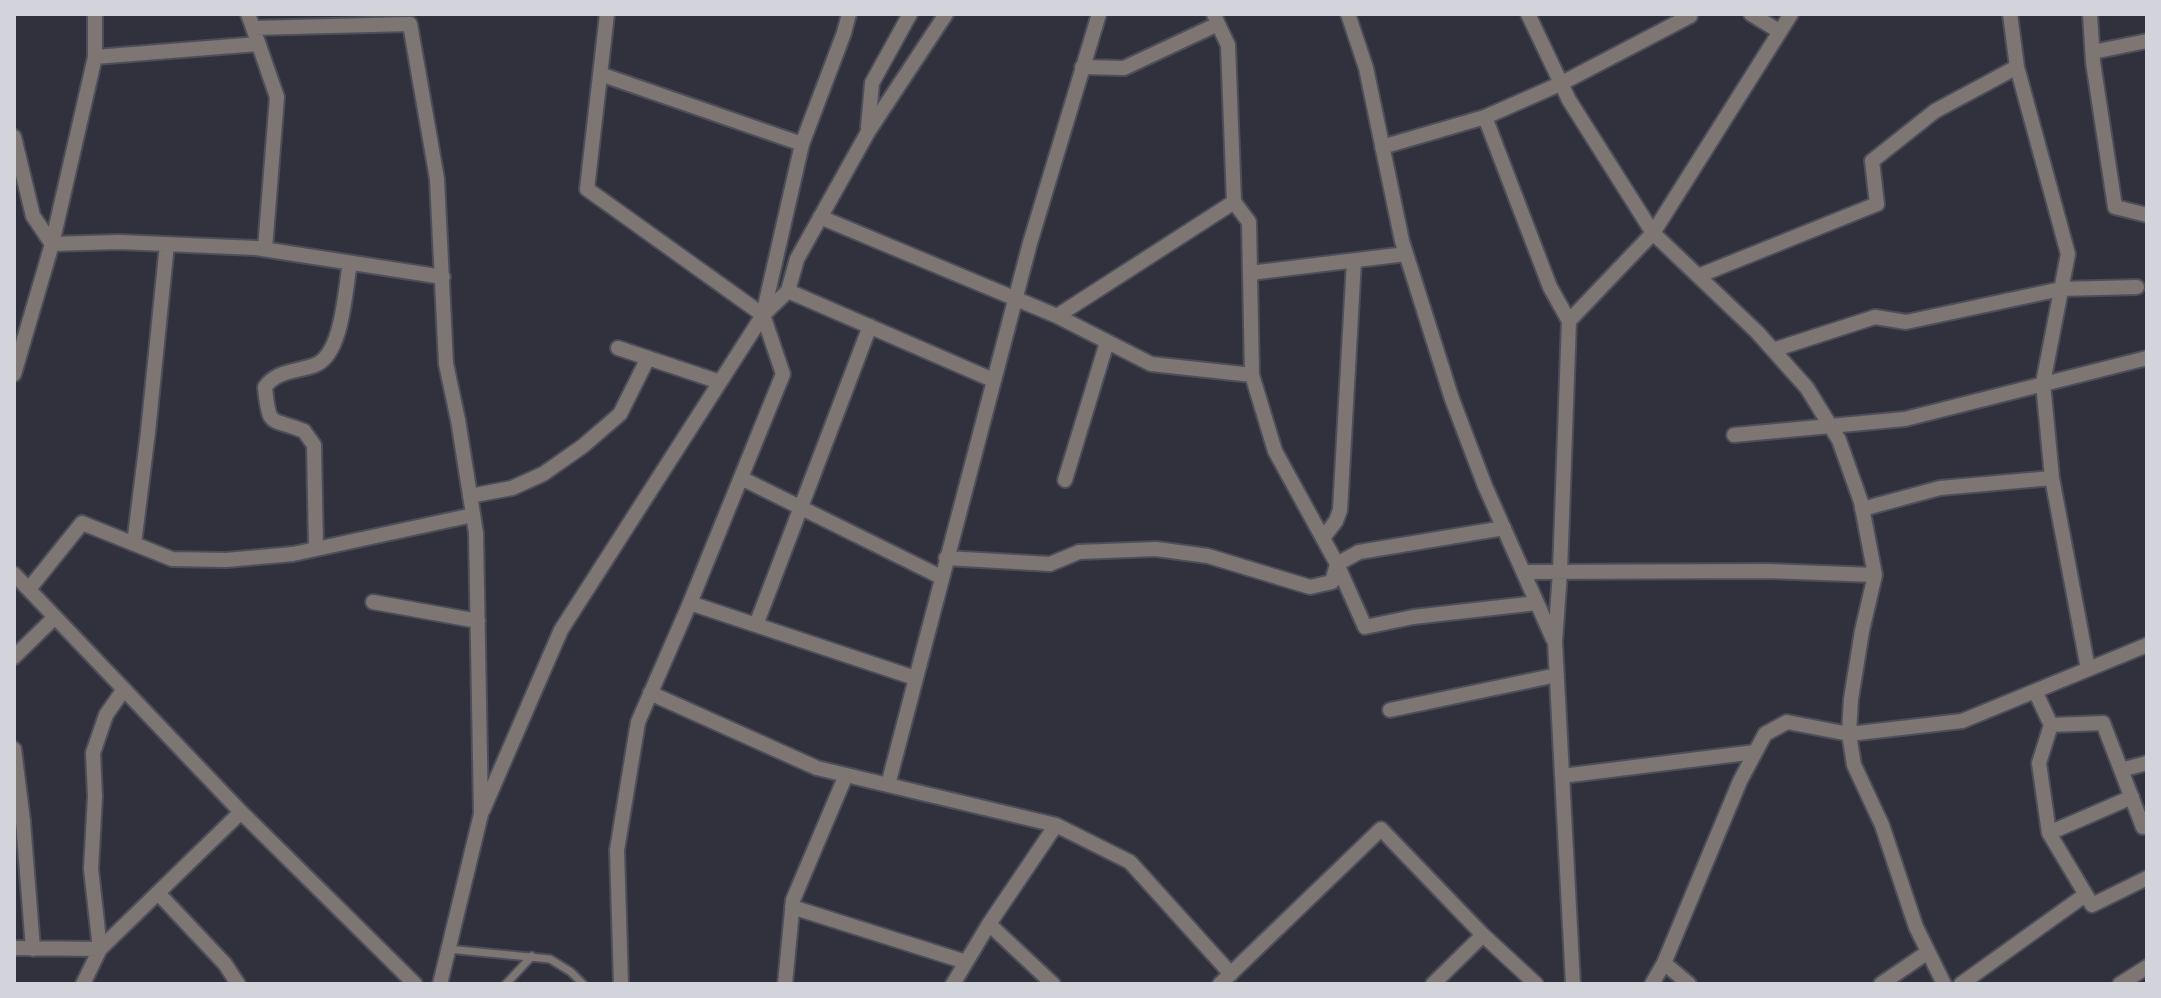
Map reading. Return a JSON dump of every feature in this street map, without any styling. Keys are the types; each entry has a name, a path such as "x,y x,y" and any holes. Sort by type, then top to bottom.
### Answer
{"street":[{"path":"14,374 18,342 52,244 95,57 95,14"},
{"path":"607,14 587,189 763,315"},
{"path":"621,984 617,850 638,722 783,374 763,315 802,144 849,14"},
{"path":"868,132 872,83 910,14"},
{"path":"440,984 481,814 561,630 763,315 788,291 797,259 868,132 946,14"},
{"path":"888,785 993,380 1099,14"},
{"path":"1348,14 1366,68 1406,254 1452,399 1504,528 1555,642"},
{"path":"1528,14 1560,84 1653,233 1773,350 1807,388 1839,440 1862,509 1875,575 1851,699 1849,734 1854,765 1882,825 1916,927 1944,984"},
{"path":"1751,14 1779,31"},
{"path":"1569,321 1653,233 1791,14"},
{"path":"2010,14 2017,67 2068,254 2043,383 2052,478 2088,669"},
{"path":"2090,14 2115,207 2147,215"},
{"path":"1382,147 1485,117 1560,84 1692,15"},
{"path":"265,249 277,97 250,21 396,19 410,24 437,179 446,364 476,533 481,814"},
{"path":"1082,67 1124,68 1216,19 1228,45 1234,202 1249,222 1252,375 1275,451 1337,564 1365,627 1413,617 1537,603"},
{"path":"2093,52 2147,41"},
{"path":"95,57 258,44"},
{"path":"1698,276 1877,204 1872,161 1935,111 2017,67"},
{"path":"600,74 802,144"},
{"path":"1485,117 1550,287 1569,321 1555,642 1573,984"},
{"path":"14,137 33,216 52,244"},
{"path":"1057,316 1234,202"},
{"path":"820,217 1057,316 1151,364 1252,375"},
{"path":"52,244 167,244 265,249 443,277"},
{"path":"134,544 167,244"},
{"path":"1250,273 1406,254"},
{"path":"1323,538 1340,510 1354,261"},
{"path":"316,549 314,445 304,431 271,419 265,387 279,375 316,365 326,359 339,331 350,263"},
{"path":"1773,350 1875,317 1906,322 2061,289 2137,287"},
{"path":"788,291 993,380"},
{"path":"756,625 870,326"},
{"path":"1065,480 1107,342"},
{"path":"618,348 720,382"},
{"path":"470,496 512,488 533,479 583,446 620,414 648,358"},
{"path":"1734,435 1905,419 2147,358"},
{"path":"741,478 941,577"},
{"path":"1862,509 1940,488 2052,478"},
{"path":"29,589 82,523 172,559 226,560 293,554 473,515"},
{"path":"946,558 1050,564 1079,552 1156,549 1208,556 1310,587 1332,582 1337,564 1359,552 1504,528"},
{"path":"1524,572 1768,571 1875,575"},
{"path":"14,574 241,812 415,984"},
{"path":"373,602 478,621"},
{"path":"690,603 915,678"},
{"path":"14,657 55,617"},
{"path":"1652,984 1664,963 1740,781 1765,734 1787,722 1849,734 1962,721 2147,645"},
{"path":"1390,710 1557,675"},
{"path":"100,949 91,869 95,796 93,753 106,715 124,689"},
{"path":"2035,691 2051,725 2039,763 2049,833 2085,895 2092,905 2147,878"},
{"path":"650,693 817,768 1056,825 1130,862 1226,979 1381,829 1483,935 1536,984"},
{"path":"2051,725 2103,723 2146,831"},
{"path":"14,749 33,949"},
{"path":"1562,776 1755,752"},
{"path":"2121,770 2147,763"},
{"path":"785,984 792,907 846,775"},
{"path":"2049,833 2132,797"},
{"path":"83,984 100,949 241,812"},
{"path":"953,984 989,924 1056,825"},
{"path":"158,893 225,964 238,984"},
{"path":"1961,984 2085,895"},
{"path":"792,907 966,962"},
{"path":"989,924 1053,984"},
{"path":"1433,984 1483,935"},
{"path":"14,948 100,949"},
{"path":"1881,984 1928,952"},
{"path":"1664,963 1689,984"},
{"path":"2120,984 2147,967"}],"lane":[{"path":"448,949 550,959 583,984"},
{"path":"506,984 532,956"}]}
